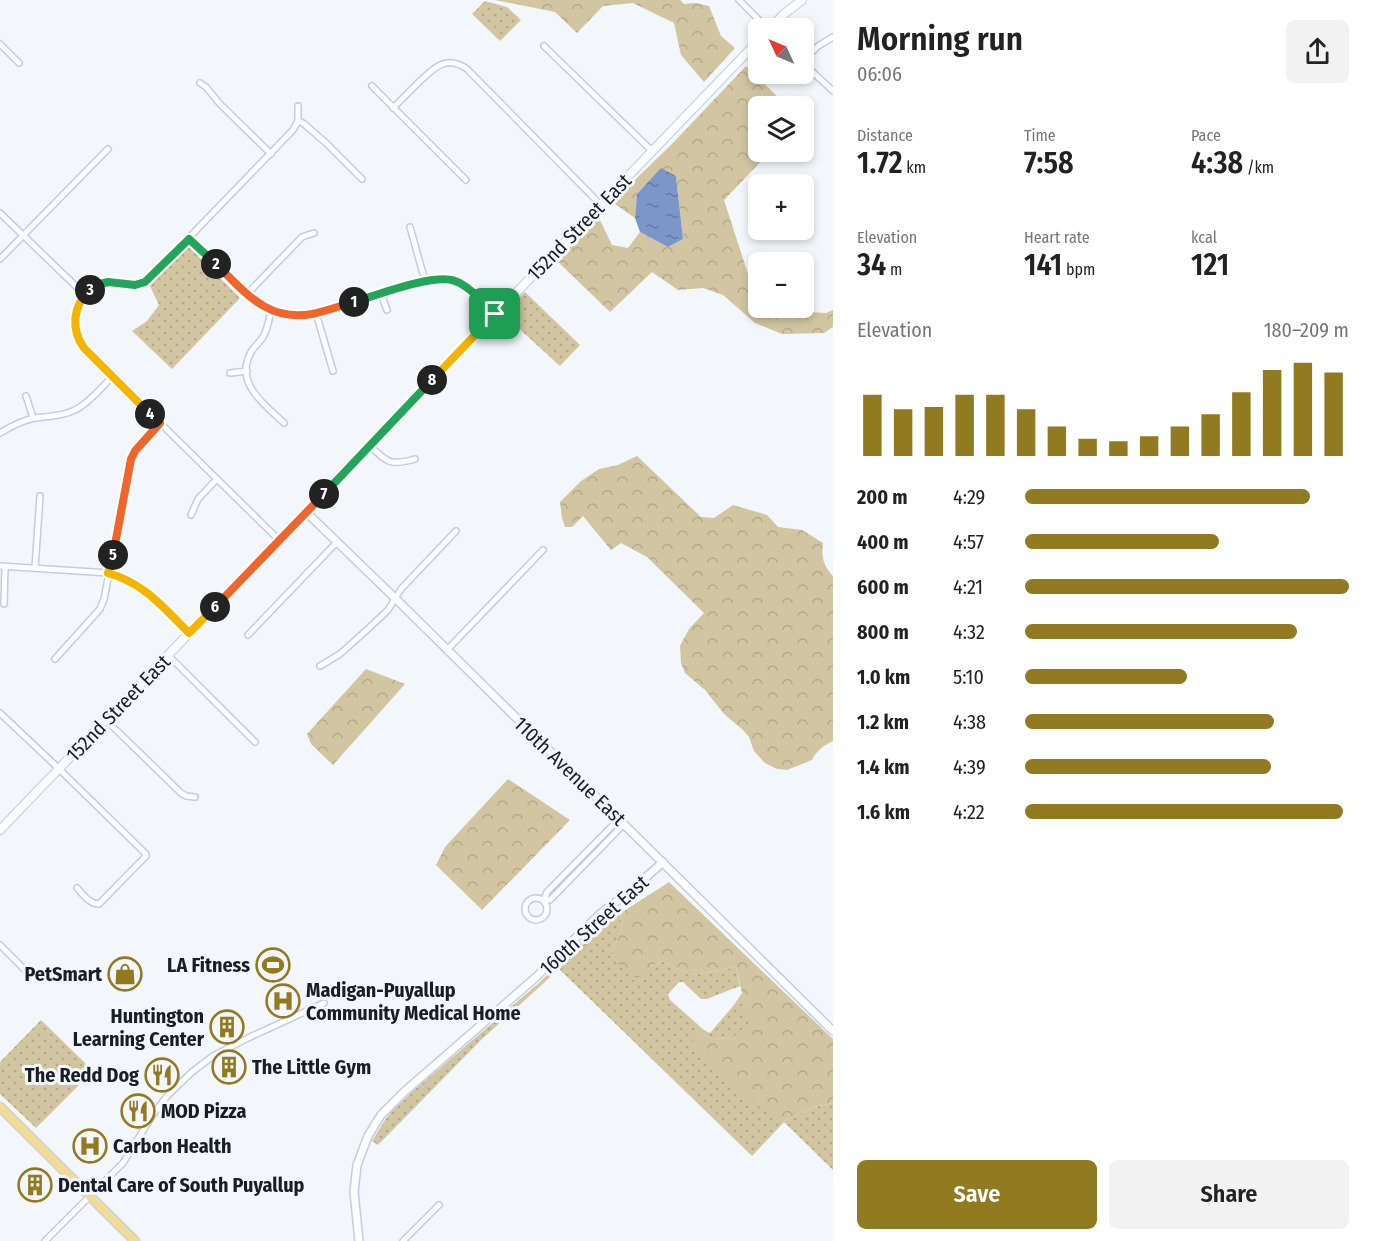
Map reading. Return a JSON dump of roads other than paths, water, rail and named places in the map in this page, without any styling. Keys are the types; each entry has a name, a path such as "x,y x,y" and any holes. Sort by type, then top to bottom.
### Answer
{"main road":[{"path":"780,18 802,0"},
{"name":"152nd Street East","path":"0,830 748,51"},
{"path":"0,1107 135,1241"}],"street":[{"path":"739,0 758,18"},
{"path":"814,51 833,37"},
{"path":"0,44 19,63"},
{"path":"544,46 652,151"},
{"path":"393,108 432,69 451,63 459,65 467,69 600,204"},
{"path":"814,72 833,91"},
{"path":"200,83 271,154"},
{"path":"372,86 466,180"},
{"path":"279,540 84,348 75,326 80,302 96,285 113,282 135,285 145,282 189,239 292,130 298,121 298,106"},
{"path":"298,121 326,143 362,179"},
{"path":"0,259 108,149"},
{"path":"0,213 85,295"},
{"path":"410,227 425,281"},
{"path":"247,294 302,237 314,233"},
{"path":"189,239 247,294 271,310 295,315 316,313 425,281 441,279 456,282 468,289 495,314"},
{"path":"381,294 387,310"},
{"path":"271,310 266,332 248,359 248,382 254,394 284,423"},
{"path":"316,313 333,371"},
{"path":"230,373 247,371"},
{"path":"0,433 33,418 54,417 75,410 93,397 112,377"},
{"path":"26,396 33,418"},
{"path":"55,659 100,609 109,580 108,573 131,459 135,451 160,423"},
{"path":"370,446 392,463 401,464 415,459"},
{"path":"191,515 198,499 217,479"},
{"path":"35,568 40,496"},
{"name":"110th Avenue East","path":"306,512 833,1031"},
{"path":"320,666 354,643 388,610 401,589 456,531"},
{"path":"248,635 337,542"},
{"path":"447,650 543,550"},
{"path":"4,604 3,567 108,573 138,585 189,633"},
{"path":"169,656 255,741"},
{"path":"0,713 144,851 146,856 99,904 90,902 77,888"},
{"path":"106,720 182,793 195,797"},
{"path":"544,900 548,910 544,917 537,920 530,918 525,909 527,902 537,897 550,900 621,821"},
{"name":"160th Street East","path":"359,1241 354,1192 357,1165 368,1136 381,1115 395,1100 536,978 600,914 633,890 663,862"},
{"path":"0,945 29,974"},
{"path":"45,1241 123,1163 154,1113 168,1095 192,1072 213,1056 324,1003"},
{"path":"403,1241 439,1206"}],"water":[{"path":"661,168 676,176 683,239 668,247 640,232 635,218 637,194"}],"place":[{"name":"LA Fitness","path":"273,965"},
{"name":"PetSmart","path":"125,974"},
{"name":"Madigan-Puyallup Community Medical Home","path":"283,1001"},
{"name":"Huntington Learning Center","path":"227,1027"},
{"name":"The Little Gym","path":"229,1067"},
{"name":"The Redd Dog","path":"162,1075"},
{"name":"MOD Pizza","path":"138,1111"},
{"name":"Carbon Health","path":"90,1146"},
{"name":"Dental Care of South Puyallup","path":"35,1185"}]}
